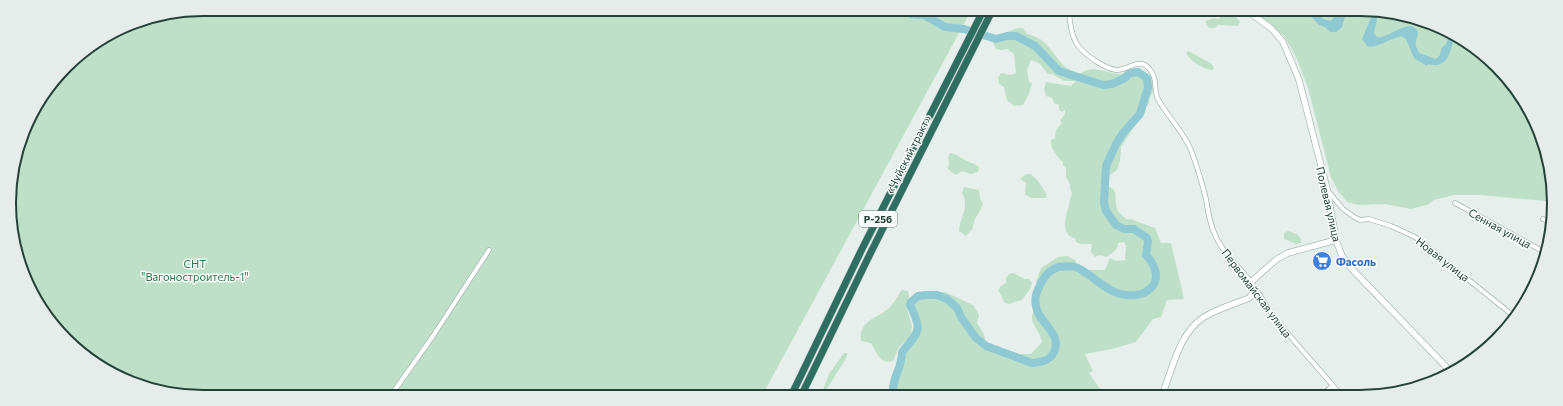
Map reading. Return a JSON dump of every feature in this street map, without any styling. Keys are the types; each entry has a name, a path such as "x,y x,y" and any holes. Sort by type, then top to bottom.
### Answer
{"highway":[{"name":"«Чуйский тракт»","path":"794,390 866,242 980,16"},
{"name":"«Чуйский тракт»","path":"804,390 873,246 989,16"}],"street":[{"name":"Первомайская улица","path":"1069,16 1071,31 1079,48 1091,59 1116,70 1135,64 1140,64 1151,70 1156,82 1158,98 1178,126 1190,149 1206,199 1208,217 1216,238 1230,260 1251,282 1273,316 1337,390"},
{"name":"Полевая улица","path":"1255,16 1278,35 1283,42 1299,80 1327,189 1336,240 1342,256 1351,268 1448,368"},
{"name":"Новая улица","path":"1327,189 1343,209 1354,217 1360,220 1369,219 1392,226 1415,236 1511,313"},
{"name":"Сенная улица","path":"1455,203 1541,250"},
{"path":"1164,390 1170,377 1172,365 1188,334 1203,318 1249,298 1253,293 1251,282 1277,259 1288,253 1336,240"},
{"path":"395,390 445,318 489,250"},
{"path":"1328,390 1333,386"}],"green space":[{"name":"СНТ \"Вагоностроитель-1\"","path":"191,16 968,16 765,390 191,390 155,384 131,376 109,365 80,344 62,326 35,286 22,251 16,215 16,191 22,155 30,131 41,109 62,80 89,55 120,35 155,22"},
{"path":"1222,16 1232,16 1236,17 1240,22 1238,26 1218,25 1215,28 1209,28 1205,21 1214,18 1218,19"},
{"path":"1260,16 1372,16 1408,22 1432,30 1454,41 1483,62 1501,80 1528,120 1541,155 1547,191 1547,200 1480,195 1454,195 1434,200 1427,205 1411,209 1385,204 1359,205 1347,202 1338,191 1331,177 1308,88 1296,57 1284,36"},
{"path":"1017,28 1023,28 1027,34 1044,42 1063,65 1079,75 1093,69 1120,74 1134,68 1147,74 1152,82 1153,91 1149,99 1149,103 1121,147 1120,161 1117,170 1105,179 1102,179 1102,183 1113,189 1116,194 1116,206 1118,211 1127,220 1130,219 1155,228 1161,243 1171,243 1184,299 1167,300 1161,317 1153,319 1136,342 1112,349 1085,354 1093,371 1089,373 1101,390 893,390 902,358 902,352 917,330 917,320 910,305 911,302 918,296 945,292 973,305 979,315 977,323 984,334 986,346 1010,354 1031,354 1042,342 1032,321 1033,313 1036,308 1035,297 1039,287 1036,282 1041,268 1058,257 1067,256 1075,260 1079,268 1088,274 1089,270 1105,270 1110,258 1117,261 1125,260 1126,246 1124,242 1118,243 1116,250 1107,257 1099,255 1095,257 1091,252 1092,244 1081,244 1076,242 1075,238 1071,237 1066,230 1066,217 1072,194 1070,184 1066,177 1066,168 1054,152 1051,143 1051,140 1055,138 1056,130 1062,123 1060,121 1065,114 1065,110 1062,112 1059,110 1059,105 1054,103 1052,98 1046,96 1044,89 1046,82 1071,86 1076,81 1064,81 1052,74 1048,74 1039,63 1031,60 1027,70 1029,82 1032,83 1029,94 1023,105 1014,106 1007,100 1004,87 999,84 998,78 1001,73 1010,75 1016,73 1014,54 1007,49 996,49 993,42 996,36"},
{"path":"1188,51 1210,63 1214,67 1213,70 1209,70 1194,62 1186,53"},
{"path":"950,153 979,167 978,172 971,174 962,171 956,175 948,169 948,157"},
{"path":"1026,174 1031,174 1038,181 1047,195 1045,198 1031,198 1025,194 1026,183 1020,179"},
{"path":"964,187 979,190 980,198 983,204 975,219 972,229 966,236 959,231 965,208 962,193"},
{"path":"1288,231 1297,234 1301,239 1301,243 1296,244 1284,239 1284,233"},
{"path":"1013,273 1025,279 1029,279 1032,283 1030,289 1022,300 1010,304 1005,303 998,290 1006,283 1006,278 1009,274"},
{"path":"902,290 908,291 909,297 907,309 912,326 910,337 899,347 893,361 889,362 882,360 879,357 871,343 861,341 861,334 866,324 890,307"},
{"path":"844,353 847,353 845,360 826,390 823,390 829,374"}],"water":[{"path":"1311,16 1318,16 1330,21 1334,16 1345,16 1342,27 1336,32 1330,32 1325,27 1319,25"},
{"path":"1371,16 1376,17 1377,21 1374,33 1377,37 1384,36 1402,28 1411,26 1415,28 1418,33 1416,47 1419,53 1436,59 1440,55 1441,49 1446,44 1448,38 1454,41 1448,58 1440,64 1428,64 1427,66 1414,58 1406,39 1401,36 1379,45 1371,47 1367,46 1362,39"}],"waterway":[{"path":"893,390 902,358 902,352 917,330 917,320 910,305 911,302 918,296 937,295 947,299 957,308 961,317 976,338 986,346 1032,363 1048,359 1054,352 1056,345 1053,334 1041,318 1035,303 1038,289 1044,277 1050,271 1059,267 1075,267 1087,273 1112,291 1127,295 1136,295 1146,292 1153,285 1156,276 1153,265 1146,255 1148,242 1147,238 1134,229 1124,229 1116,225 1106,211 1104,203 1106,166 1123,133 1140,114 1148,87 1147,78 1138,72 1130,73 1125,78 1112,84 1103,85 1059,71 1035,46 1016,36 1007,36 996,39 964,29 945,27 926,16"}],"place":[{"name":"Фасоль","path":"1322,261"}]}
